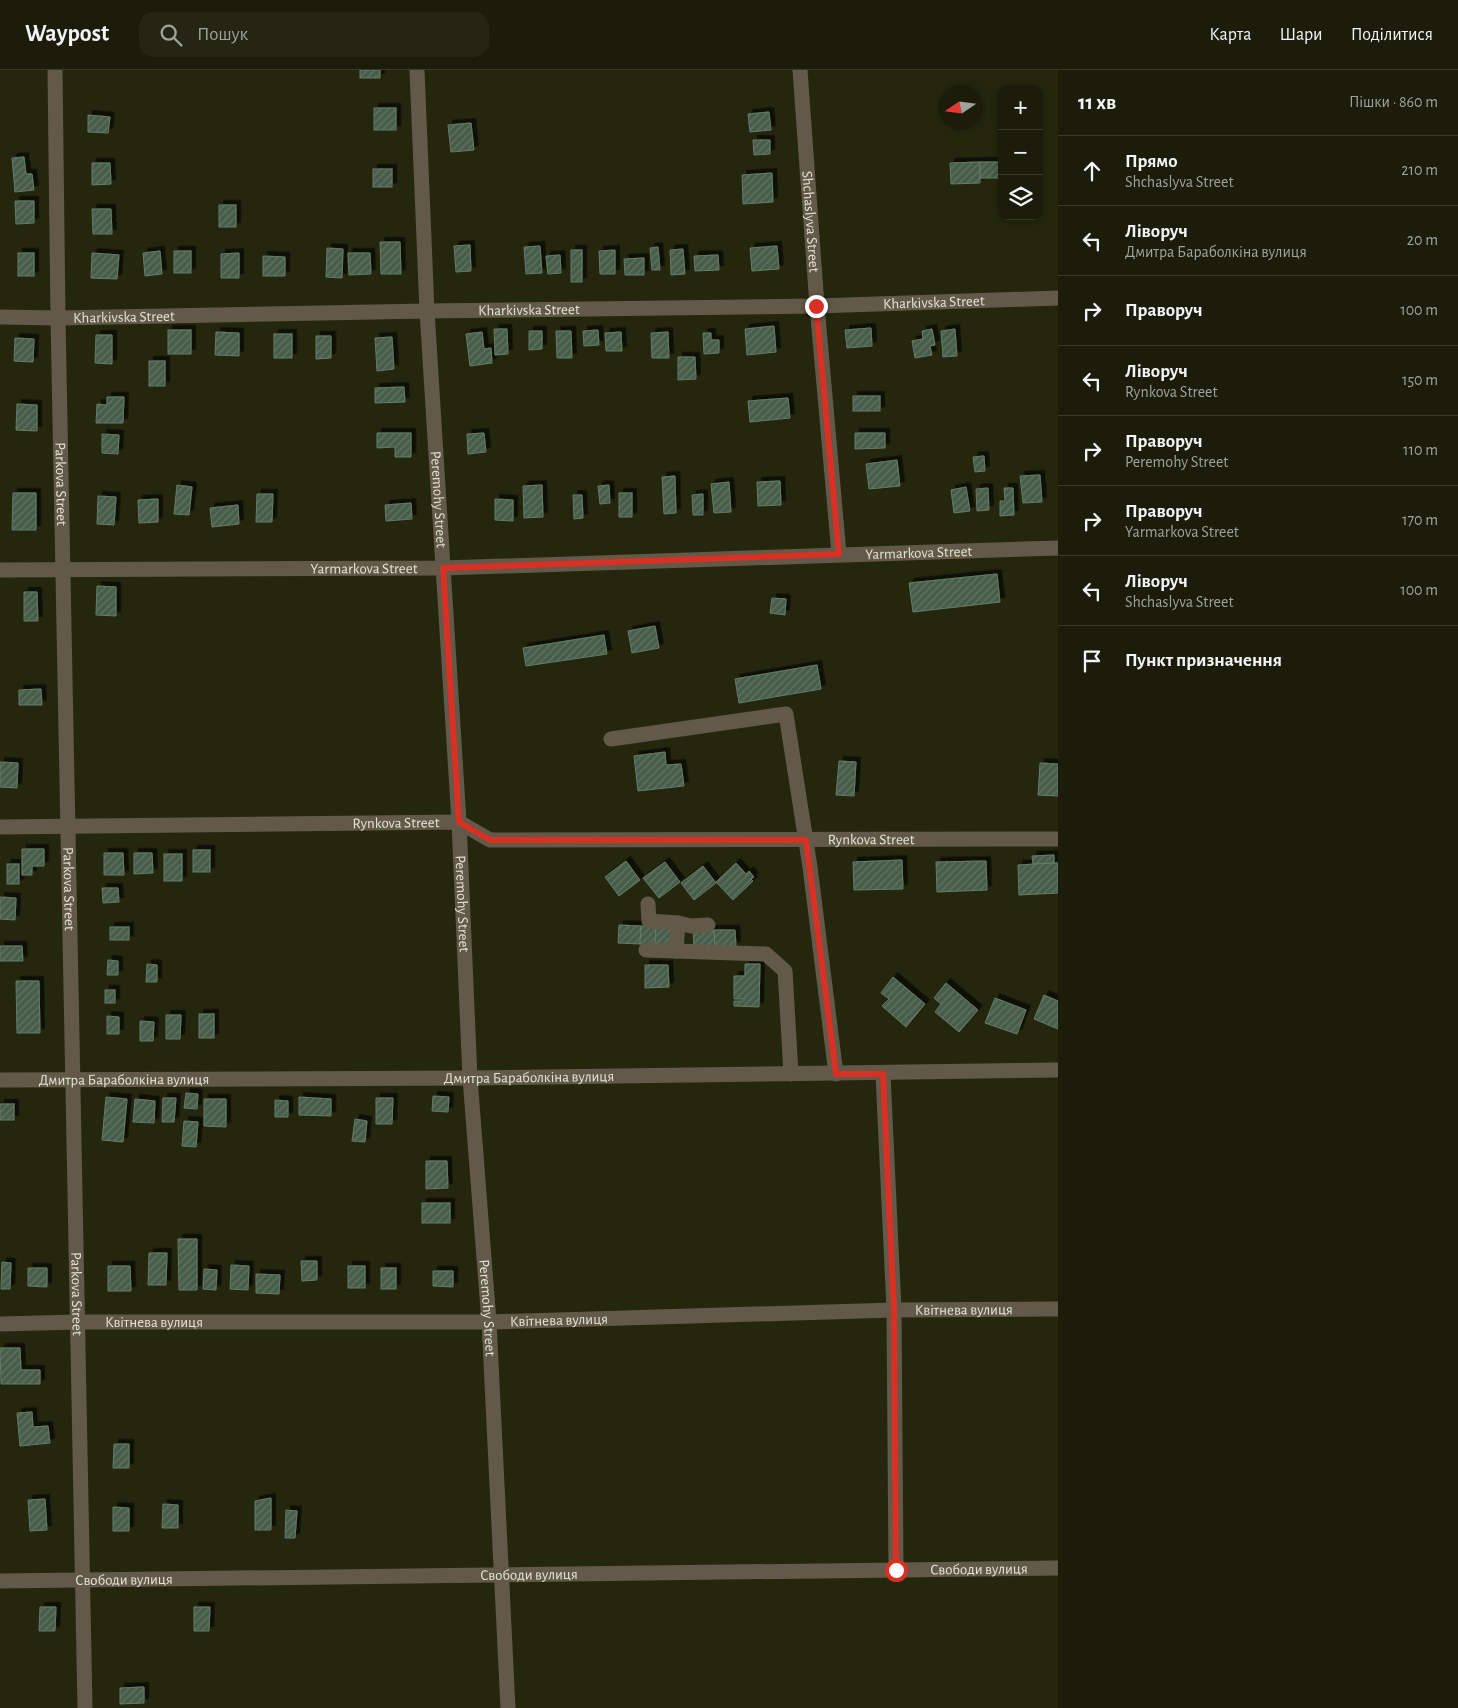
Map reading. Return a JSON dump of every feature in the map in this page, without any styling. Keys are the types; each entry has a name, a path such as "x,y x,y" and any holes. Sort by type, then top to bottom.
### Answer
{"street":[{"name":"Parkova Street","path":"56,70 58,318 85,1708"},
{"name":"Peremohy Street","path":"417,70 428,310 459,822 470,1078 489,1322 508,1708"},
{"name":"Shchaslyva Street","path":"800,70 816,306 839,554"},
{"name":"Kharkivska Street","path":"0,317 58,318 428,310 816,306 1058,298"},
{"name":"Yarmarkova Street","path":"0,570 443,568 1058,548"},
{"path":"612,739 786,714 806,840 836,1074"},
{"name":"Rynkova Street","path":"0,827 459,822 490,840 1058,839"},
{"path":"648,904 649,921 691,926 708,925"},
{"path":"676,951 678,923"},
{"path":"646,950 766,954 785,971 791,1074"},
{"name":"Дмитра Бараболкіна вулиця","path":"0,1080 470,1078 883,1074 1058,1070"},
{"path":"883,1074 894,1310 896,1570"},
{"name":"Квітнева вулиця","path":"0,1324 78,1322 489,1322 894,1310 1058,1309"},
{"name":"Свободи вулиця","path":"0,1581 1058,1568"}],"building":[{"path":"360,70 380,70 380,78 360,78"},
{"path":"374,108 396,108 396,130 374,130"},
{"path":"769,112 771,130 750,132 748,114"},
{"path":"88,115 110,117 108,133 88,132"},
{"path":"471,123 474,150 451,152 448,125"},
{"path":"753,140 770,140 770,154 754,155"},
{"path":"24,157 26,174 32,174 34,190 15,192 12,158"},
{"path":"980,162 980,183 951,184 950,163"},
{"path":"980,162 998,162 998,178 980,178"},
{"path":"92,163 110,163 111,184 92,185"},
{"path":"373,169 392,169 392,187 373,187"},
{"path":"772,173 773,202 743,204 742,175"},
{"path":"15,201 34,201 34,223 16,224"},
{"path":"219,205 236,205 236,227 219,227"},
{"path":"92,209 111,209 112,234 93,234"},
{"path":"380,242 400,242 401,274 381,274"},
{"path":"470,245 471,271 456,272 454,246"},
{"path":"540,246 542,273 526,274 524,247"},
{"path":"777,246 779,269 752,271 750,248"},
{"path":"658,247 660,270 652,270 650,248"},
{"path":"327,248 343,249 342,278 326,277"},
{"path":"683,249 685,274 671,275 670,250"},
{"path":"571,250 582,250 582,282 571,282"},
{"path":"615,250 615,274 600,274 599,251"},
{"path":"160,251 162,274 145,276 143,253"},
{"path":"174,251 191,251 191,273 174,273"},
{"path":"18,253 34,253 34,276 18,276"},
{"path":"92,253 119,255 117,279 91,278"},
{"path":"239,253 239,278 221,278 221,254"},
{"path":"348,253 370,253 371,274 349,275"},
{"path":"560,255 561,273 548,274 546,256"},
{"path":"718,255 719,270 695,271 694,256"},
{"path":"263,256 285,257 285,276 263,276"},
{"path":"644,258 644,275 625,275 624,259"},
{"path":"774,326 776,352 747,355 745,329"},
{"path":"871,328 872,346 847,348 845,330"},
{"path":"494,329 507,329 508,354 495,355"},
{"path":"932,329 935,345 930,346 932,355 915,358 912,341 923,339 922,331"},
{"path":"955,329 957,356 943,357 941,331"},
{"path":"168,330 191,330 191,354 168,354"},
{"path":"598,330 599,345 584,346 583,331"},
{"path":"529,331 542,331 542,349 529,350"},
{"path":"556,331 571,331 572,358 557,358"},
{"path":"216,332 239,333 239,356 215,355"},
{"path":"482,332 484,349 491,348 492,363 470,366 466,334"},
{"path":"621,332 622,351 606,351 605,333"},
{"path":"668,332 669,358 652,358 651,333"},
{"path":"703,333 711,333 711,340 719,340 719,353 704,354"},
{"path":"274,334 292,334 292,358 274,358"},
{"path":"96,335 112,335 112,364 95,363"},
{"path":"316,336 331,336 331,358 316,359"},
{"path":"392,337 394,369 377,371 375,338"},
{"path":"15,338 34,339 33,362 14,361"},
{"path":"678,357 695,357 696,379 678,380"},
{"path":"149,361 165,361 165,386 149,386"},
{"path":"404,387 405,402 375,403 375,388"},
{"path":"853,396 880,396 880,411 853,411"},
{"path":"107,397 124,397 123,423 96,423 97,404 107,405"},
{"path":"788,398 790,418 750,422 748,401"},
{"path":"17,404 37,405 37,431 16,430"},
{"path":"377,433 411,433 411,457 395,457 395,447 377,448"},
{"path":"484,433 486,452 468,454 467,434"},
{"path":"855,433 885,433 885,448 855,449"},
{"path":"102,434 119,435 118,454 102,453"},
{"path":"984,456 985,471 975,472 973,457"},
{"path":"897,460 900,486 869,489 866,464"},
{"path":"1040,475 1042,502 1023,503 1020,476"},
{"path":"675,476 676,513 664,514 662,477"},
{"path":"780,481 781,505 758,506 757,482"},
{"path":"729,482 731,512 714,513 711,484"},
{"path":"177,485 192,487 189,515 174,514"},
{"path":"542,485 543,517 524,518 523,486"},
{"path":"609,485 610,503 600,504 598,486"},
{"path":"966,487 970,511 954,513 951,490"},
{"path":"988,488 989,510 977,511 976,489"},
{"path":"1004,488 1013,488 1014,515 1000,516 1000,501 1005,501"},
{"path":"13,493 36,493 36,530 12,530"},
{"path":"619,493 632,493 632,517 619,517"},
{"path":"257,494 273,494 272,522 256,522"},
{"path":"703,494 703,515 693,515 692,495"},
{"path":"573,495 582,495 583,518 574,519"},
{"path":"98,496 116,497 114,525 97,524"},
{"path":"158,499 158,522 139,523 138,500"},
{"path":"495,499 513,500 513,521 495,520"},
{"path":"411,503 412,519 386,521 385,505"},
{"path":"238,505 239,524 212,527 210,508"},
{"path":"997,574 1000,602 913,612 909,583"},
{"path":"97,586 116,587 116,616 96,615"},
{"path":"24,592 37,592 38,621 24,621"},
{"path":"772,598 786,599 785,615 770,613"},
{"path":"655,626 659,648 632,653 628,631"},
{"path":"604,635 607,654 526,666 523,648"},
{"path":"817,665 821,689 739,703 735,679"},
{"path":"41,689 42,705 19,705 19,690"},
{"path":"665,752 666,765 681,764 684,786 638,791 634,756"},
{"path":"839,761 856,762 854,796 836,795"},
{"path":"0,762 18,763 17,788 0,787"},
{"path":"1040,763 1058,764 1058,796 1038,795"},
{"path":"22,849 44,849 44,866 32,866 32,875 22,875"},
{"path":"193,850 210,850 210,872 193,872"},
{"path":"104,853 123,853 124,875 104,875"},
{"path":"134,853 152,853 153,873 134,874"},
{"path":"164,854 182,854 182,881 164,881"},
{"path":"1054,855 1054,863 1033,864 1032,856"},
{"path":"902,860 903,889 854,890 853,862"},
{"path":"626,861 640,880 619,896 605,877"},
{"path":"986,861 987,890 937,892 936,862"},
{"path":"665,862 680,882 659,898 643,878"},
{"path":"736,863 746,874 749,871 754,877 751,879 753,881 733,900 716,882"},
{"path":"1058,863 1058,893 1019,895 1018,865"},
{"path":"7,864 19,864 19,884 7,884"},
{"path":"703,866 716,883 694,900 681,883"},
{"path":"102,888 118,888 119,902 103,903"},
{"path":"0,897 16,898 15,920 0,919"},
{"path":"619,925 641,926 640,944 618,943"},
{"path":"641,926 656,927 655,945 640,944"},
{"path":"110,927 129,927 129,940 110,940"},
{"path":"656,927 674,928 674,946 655,945"},
{"path":"693,930 714,930 715,947 694,947"},
{"path":"714,930 735,930 736,946 715,947"},
{"path":"0,946 22,946 23,961 0,961"},
{"path":"108,960 118,961 118,975 107,975"},
{"path":"147,964 157,965 157,982 146,982"},
{"path":"745,964 760,964 759,1007 734,1006 734,1001 744,1001 744,999 734,999 734,976 745,976"},
{"path":"645,965 668,965 669,987 645,988"},
{"path":"893,977 925,1004 906,1027 882,1006 889,999 881,993"},
{"path":"16,981 39,981 40,1033 17,1033"},
{"path":"946,983 978,1010 959,1032 935,1012 941,1004 934,998"},
{"path":"105,990 115,990 115,1003 105,1003"},
{"path":"1044,995 1058,1001 1058,1029 1034,1019"},
{"path":"995,998 1026,1010 1017,1034 985,1023"},
{"path":"199,1014 214,1014 214,1038 199,1038"},
{"path":"166,1015 181,1015 180,1039 166,1039"},
{"path":"107,1016 119,1017 119,1034 107,1034"},
{"path":"140,1021 154,1022 153,1041 140,1041"},
{"path":"186,1093 198,1094 197,1109 184,1108"},
{"path":"433,1096 449,1097 448,1112 432,1111"},
{"path":"106,1097 127,1099 123,1142 102,1140"},
{"path":"299,1097 331,1099 331,1116 299,1115"},
{"path":"163,1098 176,1098 174,1122 162,1122"},
{"path":"376,1098 393,1098 392,1124 376,1124"},
{"path":"135,1099 155,1101 154,1123 133,1122"},
{"path":"204,1099 226,1099 226,1127 204,1126"},
{"path":"275,1100 288,1101 288,1117 275,1117"},
{"path":"0,1104 14,1104 14,1120 0,1120"},
{"path":"355,1119 367,1121 365,1142 352,1141"},
{"path":"184,1121 198,1122 196,1147 182,1146"},
{"path":"426,1161 447,1161 448,1188 426,1189"},
{"path":"422,1203 450,1203 450,1223 422,1223"},
{"path":"178,1239 197,1239 197,1290 179,1290"},
{"path":"149,1253 167,1253 166,1285 148,1285"},
{"path":"301,1261 317,1261 317,1280 302,1281"},
{"path":"2,1262 11,1263 10,1289 1,1289"},
{"path":"231,1265 249,1266 248,1290 230,1289"},
{"path":"108,1266 130,1266 131,1291 108,1291"},
{"path":"348,1266 365,1266 365,1288 348,1288"},
{"path":"28,1268 47,1268 47,1287 28,1286"},
{"path":"381,1268 396,1268 396,1289 381,1289"},
{"path":"204,1269 217,1270 216,1290 203,1289"},
{"path":"433,1271 453,1271 453,1287 433,1286"},
{"path":"256,1274 280,1275 279,1294 256,1293"},
{"path":"0,1348 20,1348 21,1370 40,1370 40,1384 1,1384"},
{"path":"32,1412 33,1427 48,1426 50,1443 20,1446 17,1413"},
{"path":"114,1444 129,1444 129,1468 113,1468"},
{"path":"271,1498 271,1530 255,1530 255,1501"},
{"path":"45,1499 47,1530 30,1531 28,1500"},
{"path":"163,1504 178,1505 178,1528 162,1528"},
{"path":"113,1507 129,1508 129,1531 113,1531"},
{"path":"286,1510 297,1511 295,1538 285,1538"},
{"path":"40,1607 56,1607 55,1631 39,1631"},
{"path":"194,1607 210,1607 209,1631 194,1631"},
{"path":"144,1687 144,1703 120,1704 120,1688"}],"route":[{"path":"816,306 839,554 443,568 459,822 490,840 806,840 836,1074 883,1074 894,1310 896,1570"}]}
